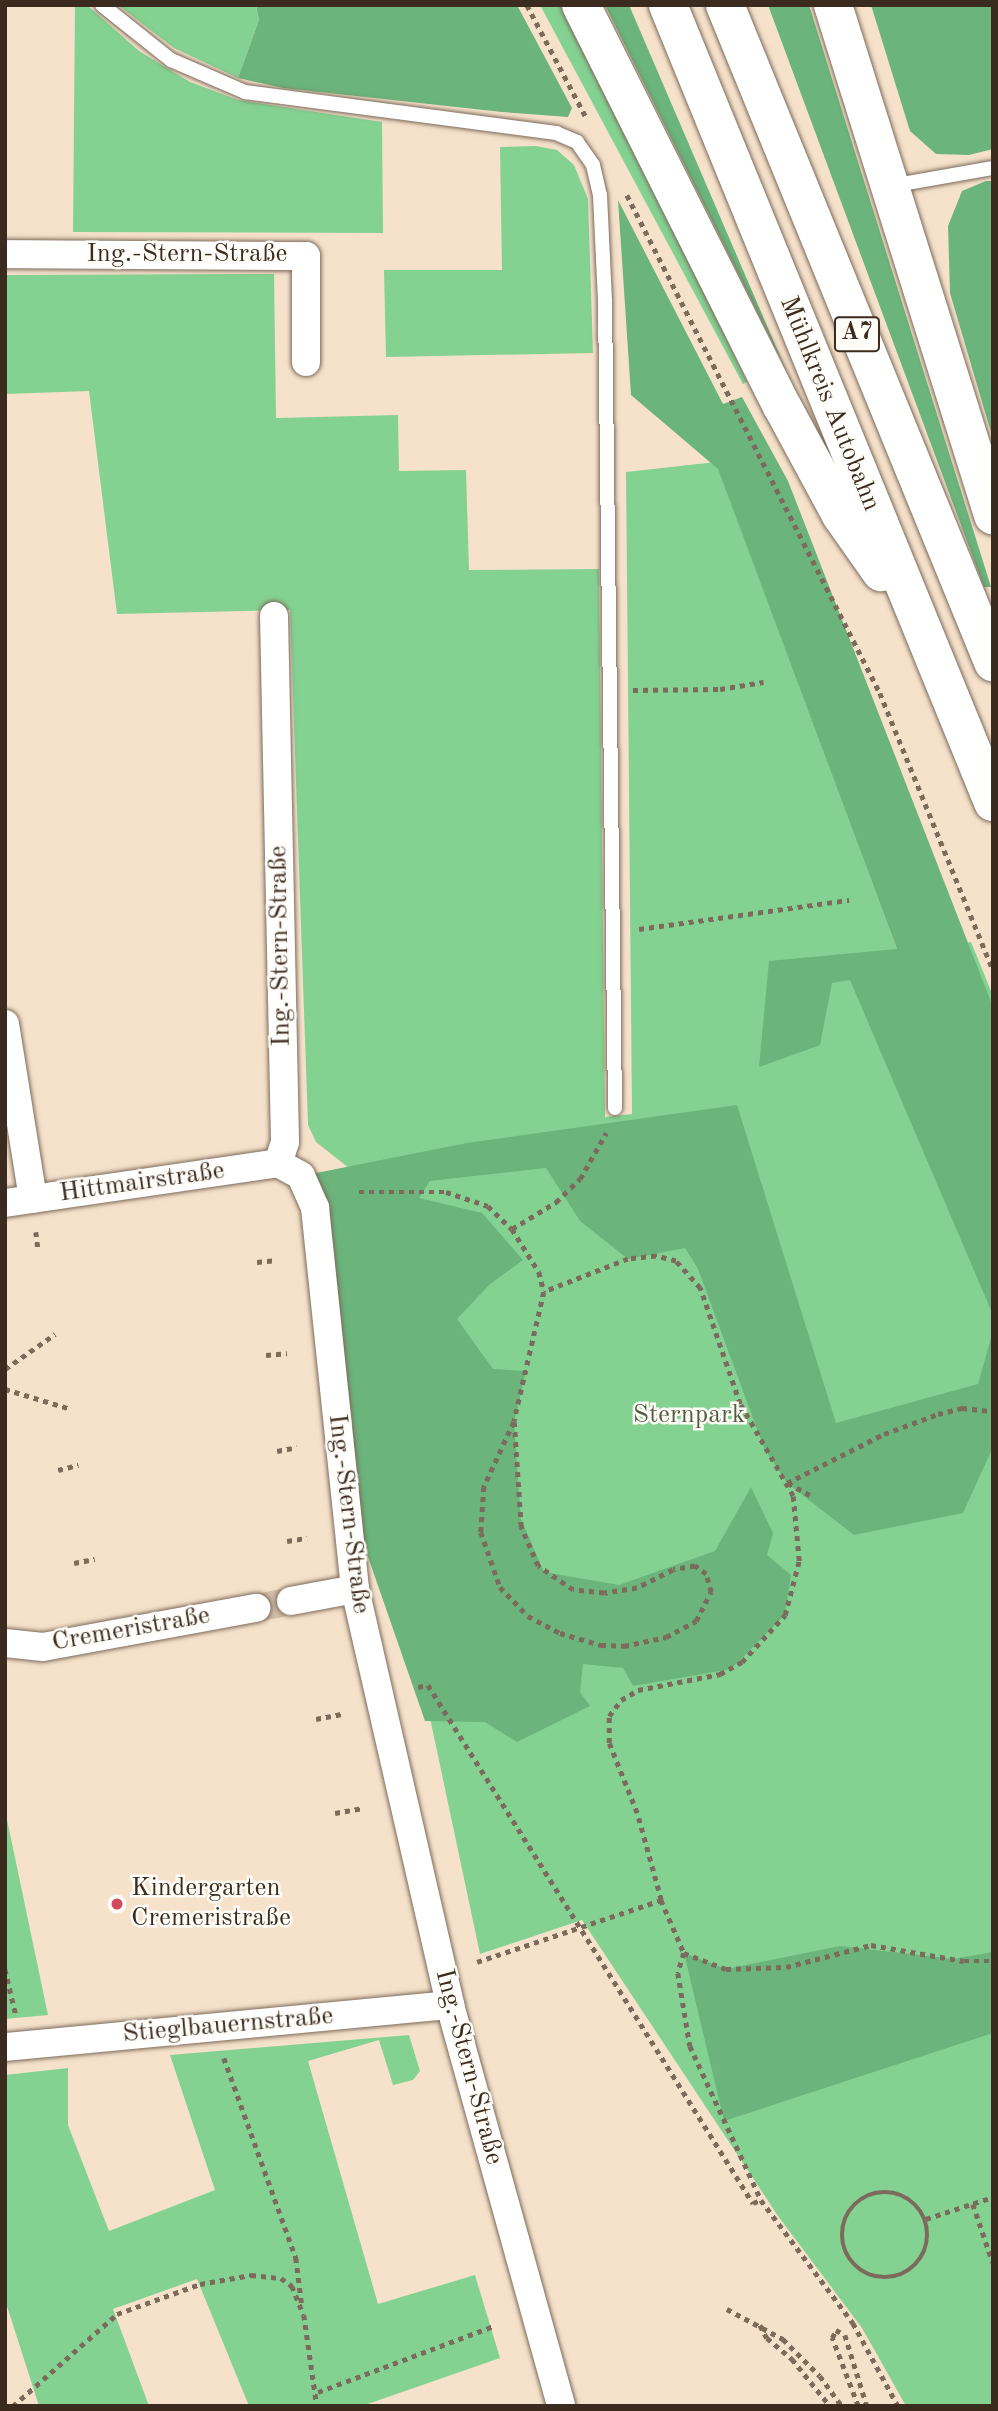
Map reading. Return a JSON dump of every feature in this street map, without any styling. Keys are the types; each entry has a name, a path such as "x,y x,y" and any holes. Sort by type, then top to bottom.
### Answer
{"highway":[{"path":"581,5 841,514 923,630"},
{"name":"Mühlkreis Autobahn","path":"668,5 993,802"},
{"name":"Mühlkreis Autobahn","path":"725,5 993,662"},
{"path":"833,5 993,515"}],"street":[{"name":"Ing.-Stern-Straße","path":"5,254 306,256 306,362"},
{"name":"Ing.-Stern-Straße","path":"274,616 285,1142 278,1163 301,1176 316,1208 355,1589 450,2005 561,2406"},
{"path":"5,1024 34,1211"},
{"name":"Hittmairstraße","path":"5,1203 34,1211 278,1163"},
{"path":"291,1601 355,1589"},
{"name":"Cremeristraße","path":"5,1643 43,1647 256,1608"},
{"name":"Stieglbauernstraße","path":"11,2035 450,2005"}],"lane":[{"path":"102,5 170,60 246,92 547,131 568,137 583,147 597,179 602,229 612,691 615,1108"},
{"path":"889,186 993,168"}],"path":[{"path":"527,5 590,123"},
{"path":"621,184 880,693 993,971"},
{"path":"612,691 720,689 763,682"},
{"path":"613,932 849,900"},
{"path":"512,1229 556,1202 580,1179 615,1108"},
{"path":"359,1192 465,1195 488,1206 512,1229 539,1272 544,1292 514,1422 484,1487 481,1510 485,1555 508,1598 544,1625 601,1645 652,1641 696,1620 711,1592 706,1574 695,1566 673,1570 637,1588 604,1593 573,1590 538,1566 521,1527 514,1422"},
{"path":"34,1211 38,1248"},
{"path":"544,1292 628,1259 656,1256 681,1263 700,1288 747,1420 787,1483 798,1519 800,1547 795,1585 778,1626 731,1669 638,1690 621,1700 607,1722 609,1743 637,1812 661,1900 684,1953 679,1984 690,2046 761,2200 852,2323 898,2406"},
{"path":"257,1262 277,1259"},
{"path":"5,1369 55,1334"},
{"path":"267,1355 287,1353"},
{"path":"5,1389 68,1408"},
{"path":"787,1483 884,1434 938,1414 962,1408 993,1411"},
{"path":"277,1451 297,1447"},
{"path":"58,1470 78,1465"},
{"path":"787,1483 813,1497"},
{"path":"287,1541 307,1538"},
{"path":"74,1563 95,1559"},
{"path":"418,1687 428,1685 753,2203 761,2200"},
{"path":"316,1719 342,1714"},
{"path":"335,1813 362,1808"},
{"path":"477,1962 661,1900"},
{"path":"684,1953 704,1964 739,1970 786,1967 872,1945 964,1961 993,1961"},
{"path":"5,1969 11,2035"},
{"path":"220,2047 296,2258 318,2392 317,2406"},
{"path":"899,2194 918,2206 926,2219 928,2245 906,2274 882,2279 868,2275 850,2262 844,2249 844,2222 857,2202 869,2195 899,2194"},
{"path":"926,2219 993,2197"},
{"path":"973,2204 993,2263"},
{"path":"13,2406 117,2314 200,2284 251,2275 281,2278 292,2286 304,2315"},
{"path":"727,2309 760,2324 801,2355 842,2406"},
{"path":"760,2324 767,2338 792,2359 830,2406"},
{"path":"318,2392 494,2326"},
{"path":"858,2406 831,2338 836,2330 845,2335 867,2406"}],"green space":[{"path":"75,5 87,5 139,51 190,82 238,100 382,122 383,233 73,232"},
{"path":"118,5 256,5 259,20 238,78 174,48"},
{"path":"256,5 517,5 572,108 568,117 502,112 283,88 238,78 259,20"},
{"path":"540,5 567,5 747,382 743,384"},
{"path":"605,5 629,5 786,370"},
{"path":"768,5 809,5 991,587 984,587"},
{"path":"871,5 993,5 993,149 969,155 936,154 910,131"},
{"path":"536,146 557,150 574,165 588,199 593,353 386,357 384,270 502,270 500,147"},
{"path":"986,181 993,181 993,439 950,293 948,226 962,191"},
{"path":"618,200 723,404 742,397 788,481 993,1007 993,1315 850,980 832,983 820,1045 759,1067 769,961 897,949 718,469 631,395"},
{"name":"Sternpark","path":"274,274 276,418 398,415 399,471 466,470 469,570 599,569 605,1117 632,1114 626,472 716,462 897,949 971,942 993,996 993,2406 906,2406 862,2328 778,2216 582,1920 480,1954 398,1567 364,1180 316,1142 308,1125 290,610 117,614 89,391 5,394 5,275"},
{"path":"737,1105 836,1423 978,1384 993,1331 993,1447 963,1513 854,1535 787,1483 764,1448 698,1269 685,1248 628,1259 580,1221 546,1168 430,1181 419,1198 482,1213 523,1260 489,1285 457,1319 493,1369 526,1371 514,1422 521,1519 544,1572 619,1585 715,1551 751,1487 773,1533 767,1555 791,1575 785,1615 731,1669 633,1686 623,1668 583,1664 580,1692 590,1706 517,1742 485,1722 425,1721 341,1479 301,1176 467,1143"},
{"path":"5,1810 48,2015 5,2019"},
{"path":"840,1946 953,1959 993,1952 993,2033 724,2121 684,1953 726,1969"},
{"path":"409,2035 420,2071 413,2080 393,2085 379,2040 308,2061 378,2304 475,2275 500,2358 362,2406 249,2406 197,2279 113,2309 149,2406 39,2406 5,2300 5,2075 68,2068 68,2125 109,2231 215,2190 170,2055"}],"tunnel":[{"path":"256,1608 291,1601"}],"place":[{"name":"Kindergarten Cremeristraße","path":"117,1904"}]}
